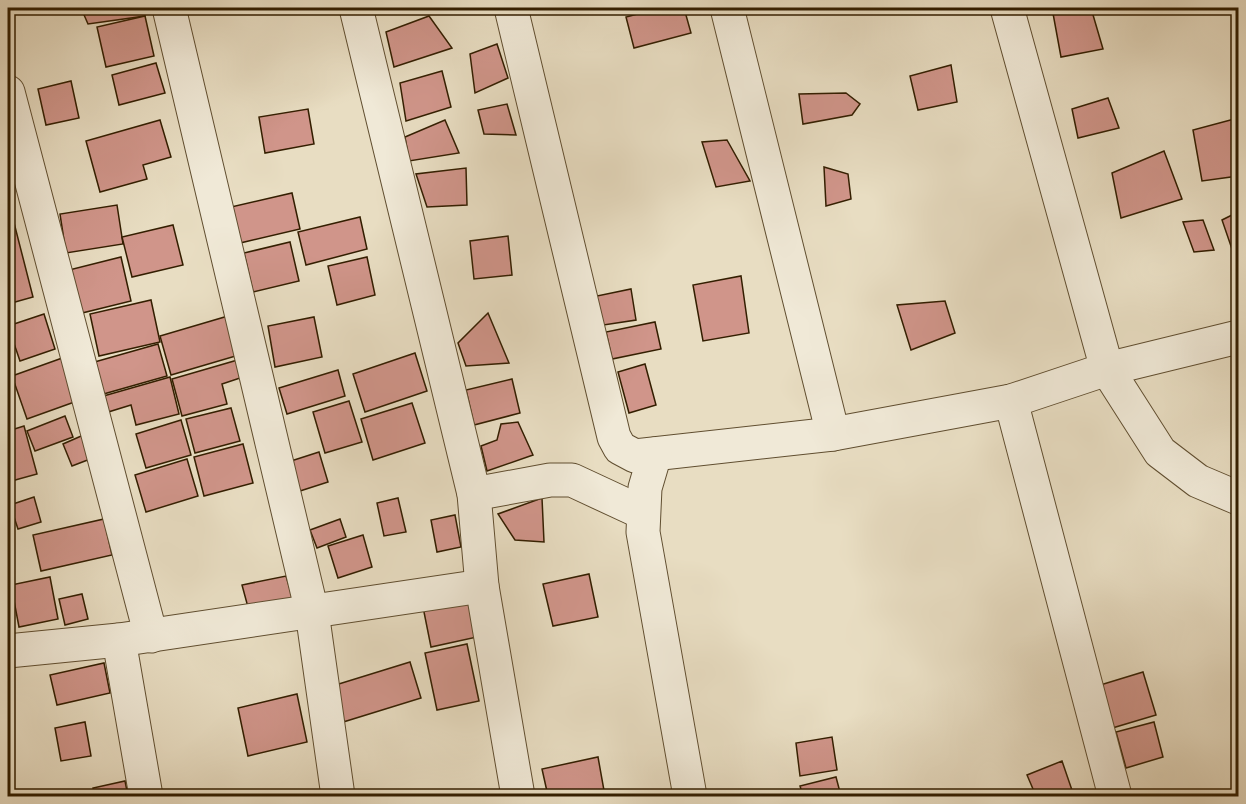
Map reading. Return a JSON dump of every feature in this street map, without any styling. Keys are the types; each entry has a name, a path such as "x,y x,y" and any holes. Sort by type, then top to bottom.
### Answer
{"street":[{"path":"168,8 312,612 338,796"},
{"path":"356,8 474,494 482,586 518,796"},
{"path":"511,8 614,436 627,453 635,456 833,434 1011,401 1107,369 1239,337"},
{"path":"727,8 833,434"},
{"path":"1007,8 1107,369 1160,452 1198,481 1239,498"},
{"path":"8,92 135,638 146,796"},
{"path":"1011,401 1115,796"},
{"path":"655,454 645,489 643,532 690,796"},
{"path":"474,494 550,480 572,480 643,513"},
{"path":"8,647 135,638 482,586"}],"building":[{"path":"81,8 143,8 145,16 88,24"},
{"path":"661,8 684,8 691,33 634,48 626,17"},
{"path":"1052,8 1091,8 1103,49 1061,57"},
{"path":"145,16 154,56 106,67 97,27"},
{"path":"429,16 452,48 394,67 386,32"},
{"path":"497,44 508,78 475,93 470,54"},
{"path":"156,63 165,93 119,105 112,75"},
{"path":"951,65 957,102 918,110 910,76"},
{"path":"442,71 451,107 406,121 400,83"},
{"path":"71,81 79,118 46,125 38,89"},
{"path":"846,93 860,104 852,115 803,124 799,94"},
{"path":"1108,98 1119,128 1078,138 1072,109"},
{"path":"507,104 516,135 484,134 478,110"},
{"path":"308,109 314,144 265,153 259,117"},
{"path":"1238,118 1238,176 1202,181 1193,130"},
{"path":"160,120 171,157 143,165 147,179 100,192 86,141"},
{"path":"445,120 459,153 409,161 405,137"},
{"path":"727,140 750,181 716,187 702,142"},
{"path":"1164,151 1182,199 1121,218 1112,173"},
{"path":"824,167 848,174 851,199 826,206"},
{"path":"466,168 467,205 427,207 416,174"},
{"path":"292,193 300,229 240,243 231,207"},
{"path":"117,205 123,244 66,253 60,214"},
{"path":"11,211 33,297 8,304 8,212"},
{"path":"1238,212 1238,250 1233,252 1222,220"},
{"path":"360,217 367,249 306,265 298,232"},
{"path":"1203,220 1214,250 1194,252 1183,222"},
{"path":"173,225 183,265 132,277 122,237"},
{"path":"508,236 512,275 474,279 470,241"},
{"path":"290,242 299,281 253,292 244,253"},
{"path":"121,257 131,301 78,314 69,270"},
{"path":"367,257 375,295 337,305 328,266"},
{"path":"741,276 749,333 703,341 693,285"},
{"path":"631,289 636,320 597,326 592,297"},
{"path":"151,300 160,342 99,356 90,314"},
{"path":"945,301 955,333 911,350 897,305"},
{"path":"488,313 509,363 466,366 458,343"},
{"path":"44,314 55,349 20,361 8,326"},
{"path":"228,316 239,355 171,375 160,336"},
{"path":"314,317 322,357 275,367 268,326"},
{"path":"655,322 661,349 612,359 606,332"},
{"path":"158,344 167,376 100,395 91,363"},
{"path":"415,353 427,391 365,412 353,374"},
{"path":"65,357 80,400 27,419 12,376"},
{"path":"241,359 246,376 222,384 227,404 182,416 172,379"},
{"path":"645,364 656,405 629,413 618,372"},
{"path":"338,370 345,396 287,414 279,388"},
{"path":"170,377 179,414 136,425 131,405 105,413 100,397"},
{"path":"512,379 520,413 474,425 466,390"},
{"path":"349,401 362,442 325,453 313,412"},
{"path":"412,403 425,443 373,460 361,419"},
{"path":"231,408 240,441 195,453 186,419"},
{"path":"65,416 73,437 35,451 27,431"},
{"path":"181,420 191,455 146,468 136,434"},
{"path":"518,422 533,455 487,471 481,446 497,440 501,424"},
{"path":"24,426 37,474 8,482 8,431"},
{"path":"88,433 98,456 72,466 63,444"},
{"path":"243,444 253,483 204,496 194,457"},
{"path":"319,452 328,482 300,491 291,461"},
{"path":"187,459 198,496 146,512 135,475"},
{"path":"34,497 41,522 18,529 10,505"},
{"path":"398,498 406,532 384,536 377,503"},
{"path":"542,498 544,542 515,540 498,514"},
{"path":"455,515 461,547 437,552 431,520"},
{"path":"104,519 112,555 41,571 33,535"},
{"path":"340,519 346,537 317,548 310,530"},
{"path":"363,535 372,567 338,578 328,546"},
{"path":"589,574 598,617 553,626 543,584"},
{"path":"286,576 294,602 249,611 242,585"},
{"path":"50,577 58,619 19,627 11,585"},
{"path":"468,592 477,637 431,647 422,602"},
{"path":"82,594 88,619 65,625 59,599"},
{"path":"467,644 479,701 437,710 425,653"},
{"path":"410,662 421,698 340,723 329,687"},
{"path":"104,663 110,693 57,705 50,675"},
{"path":"1143,672 1156,715 1109,729 1097,686"},
{"path":"297,694 307,742 248,756 238,708"},
{"path":"85,722 91,756 61,761 55,728"},
{"path":"1154,722 1163,757 1126,768 1116,732"},
{"path":"832,737 837,770 800,776 796,743"},
{"path":"598,757 605,796 548,796 542,769"},
{"path":"1062,761 1074,796 1036,796 1027,775"},
{"path":"836,777 841,796 803,796 800,786"},
{"path":"125,781 128,796 95,796 93,788"}]}
